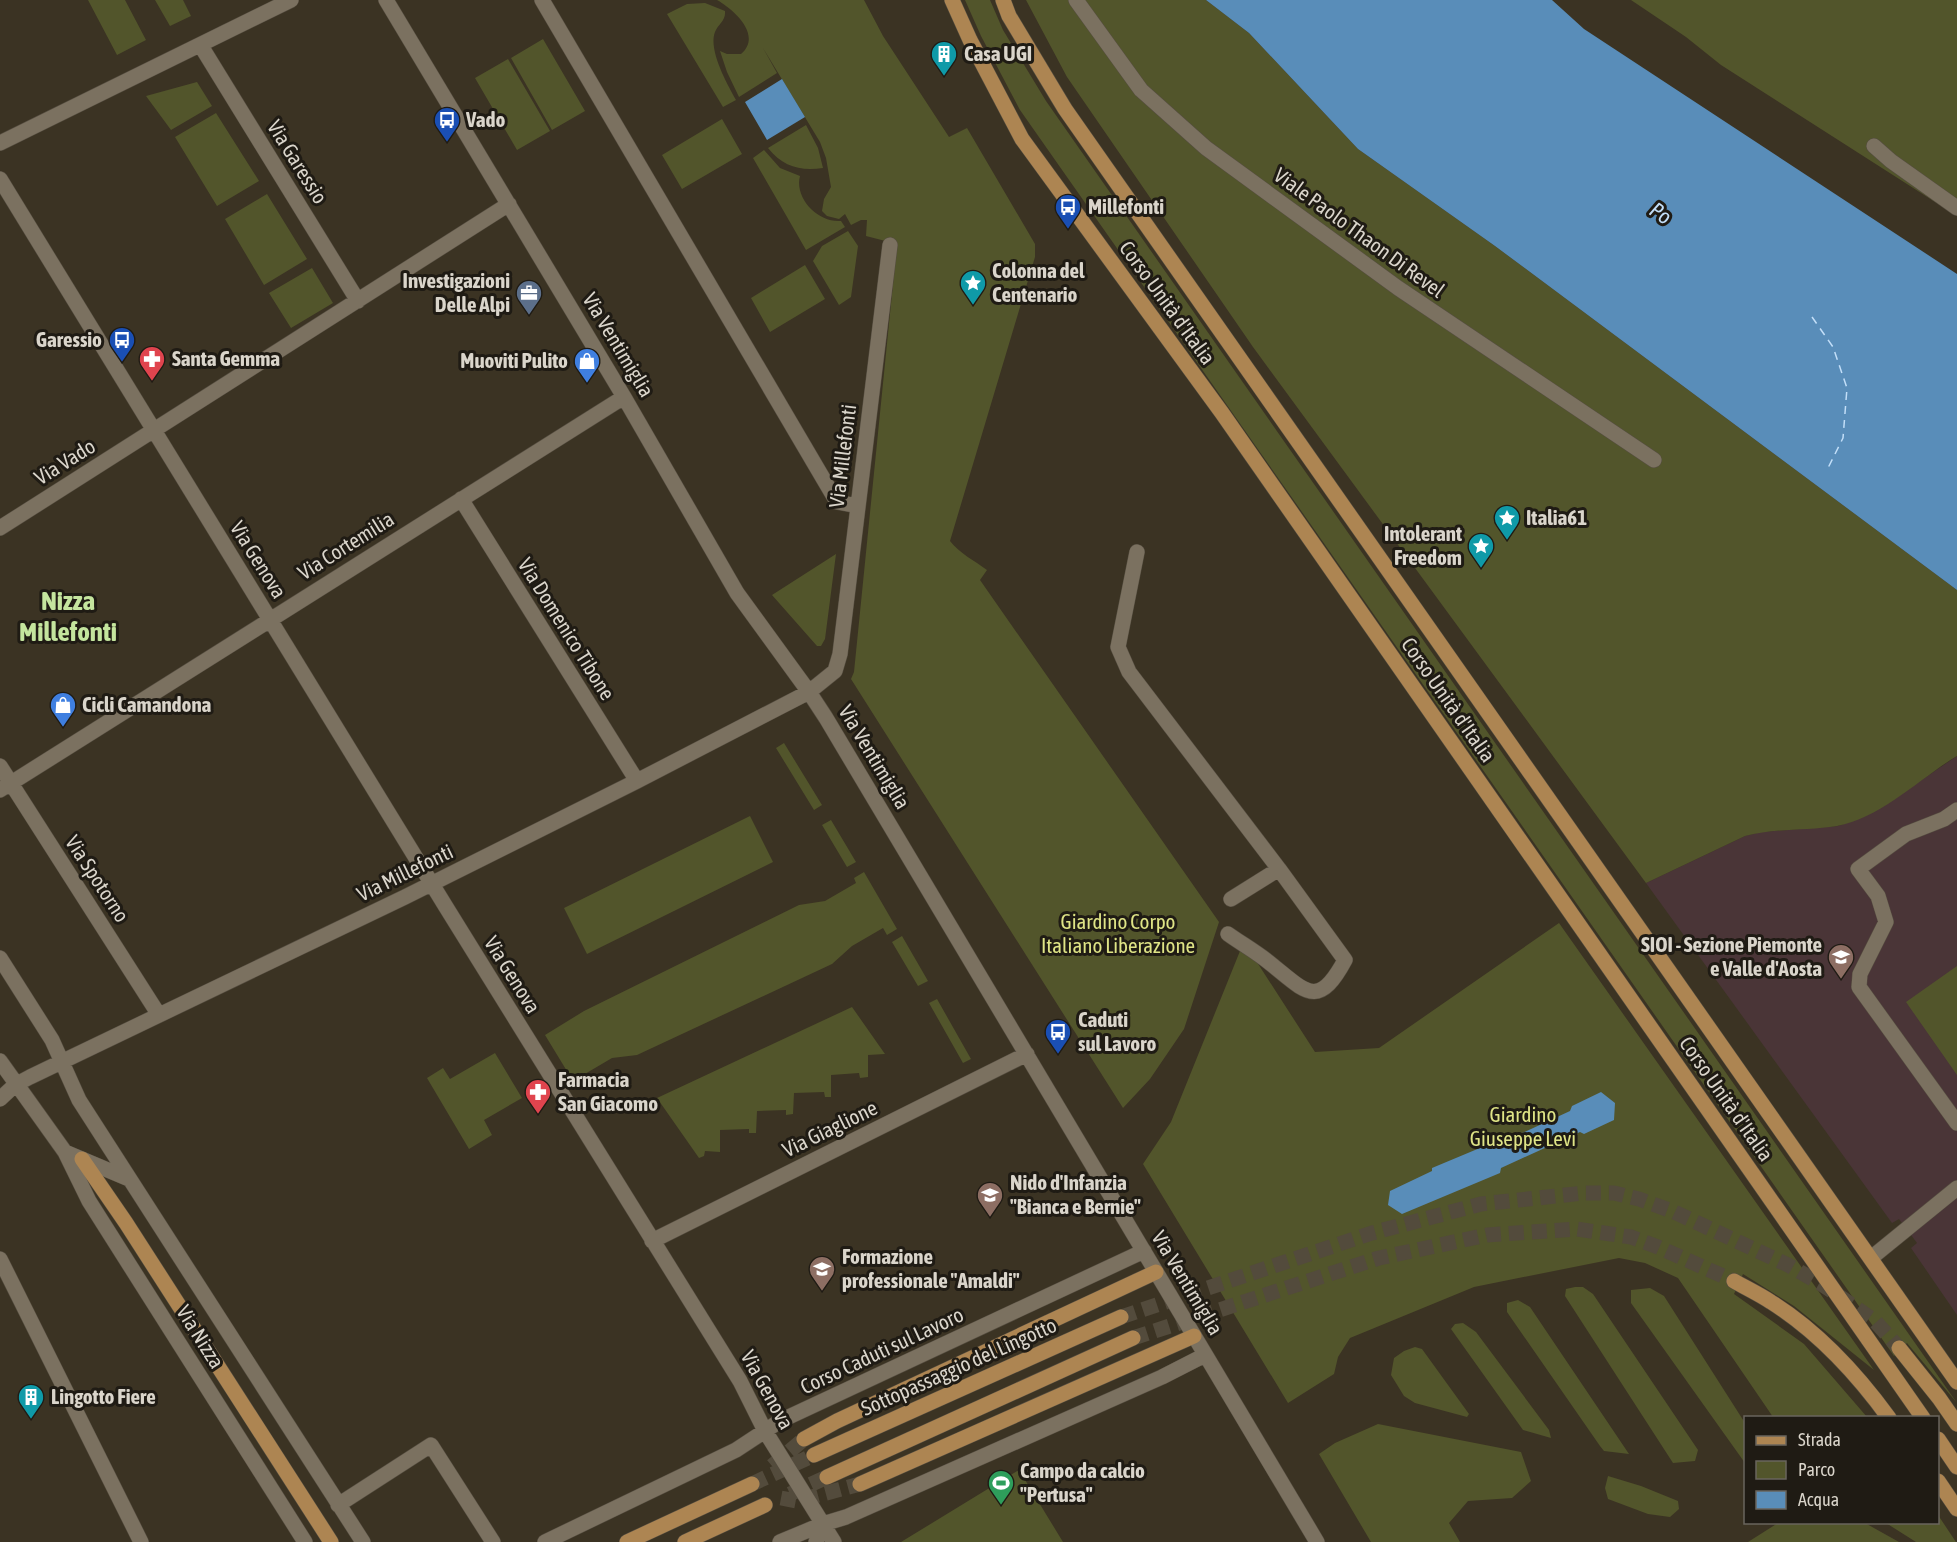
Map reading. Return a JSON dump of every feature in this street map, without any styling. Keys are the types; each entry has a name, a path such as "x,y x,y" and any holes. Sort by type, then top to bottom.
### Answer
{"main road":[{"name":"Corso Unità d'Italia","path":"952,0 970,40 1022,139 1222,413 1922,1416"},
{"name":"Corso Unità d'Italia","path":"1003,0 1009,16 1065,109 1957,1382"},
{"path":"82,1159 126,1223 331,1542"},
{"path":"804,1439 837,1421 1156,1272"},
{"path":"1734,1281 1771,1302 1814,1335 1847,1367 1887,1416"},
{"name":"Sottopassaggio del Lingotto","path":"814,1455 1121,1317"},
{"path":"860,1484 1194,1336"},
{"path":"827,1477 1133,1338"},
{"path":"1899,1348 1957,1424"},
{"path":"1939,1440 1957,1467"},
{"path":"1939,1482 1957,1509"},
{"path":"627,1542 752,1484"},
{"path":"685,1542 765,1505"}],"street":[{"path":"0,143 291,0"},
{"name":"Via Ventimiglia","path":"386,0 624,397 737,593 809,692 1317,1542"},
{"path":"542,0 837,502 858,506"},
{"name":"Viale Paolo Thaon Di Revel","path":"1076,0 1141,90 1206,148 1398,288 1654,460"},
{"name":"Via Garessio","path":"201,46 358,301"},
{"path":"1874,146 1891,161 1957,208"},
{"name":"Via Genova","path":"0,179 153,431 740,1381 765,1431 834,1542"},
{"path":"153,431 509,204"},
{"name":"Via Millefonti","path":"0,1099 8,1086 62,1062 637,782 809,692 835,671 840,654 890,246"},
{"name":"Via Cortemilia","path":"6,786 624,397"},
{"name":"Via Vado","path":"0,528 153,431"},
{"name":"Via Domenico Tibone","path":"461,499 637,782"},
{"path":"1137,552 1118,647 1129,672 1279,869 1345,960 1336,978 1325,989 1314,993 1298,987 1270,962 1228,934"},
{"name":"Via Spotorno","path":"0,766 6,786 159,1015"},
{"path":"1957,810 1944,819 1906,834 1858,869 1878,896 1886,922 1860,974 1860,987 1957,1123"},
{"path":"1231,899 1279,869"},
{"name":"Via Nizza","path":"0,958 52,1040 79,1100 363,1542"},
{"name":"Via Giaglione","path":"652,1241 1027,1054"},
{"name":"Via Nizza","path":"0,1061 8,1086 65,1152 88,1201 305,1542"},
{"path":"65,1152 129,1179"},
{"path":"1871,1258 1957,1188"},
{"name":"Corso Caduti sul Lavoro","path":"545,1542 736,1450 780,1421 1144,1251"},
{"path":"0,1259 141,1542"},
{"path":"780,1542 857,1513 1205,1356"},
{"path":"338,1505 431,1444 494,1542"},
{"path":"816,1542 823,1524"}],"shaded area":[{"path":"1957,756 1957,1315 1911,1248 1917,1243 1899,1219 1892,1223 1646,883 1745,836 1761,832 1838,826 1852,821 1895,798"}],"green space":[{"path":"88,0 125,0 146,40 117,55"},
{"path":"155,0 183,0 191,16 170,26"},
{"name":"Giardino Corpo Italiano Liberazione","path":"717,0 864,0 883,36 949,137 967,128 1035,244 1035,257 950,541 962,553 987,570 980,580 1219,922 1184,1029 1150,1079 1123,1108 851,679 854,672 897,244 866,236 867,220 851,225 845,214 839,219 827,216 822,211 824,199 831,187 826,158 820,142 763,48 777,73 739,97 720,51 727,54 741,54 747,47 749,39 743,23"},
{"path":"965,0 990,0 1003,30 1046,101 1957,1403 1907,1343 1894,1356 1020,110"},
{"path":"1026,0 1206,0 1249,33 1358,149 1495,246 1957,590 1957,756 1885,806 1853,822 1826,828 1745,836 1646,883 1253,347 1067,77"},
{"path":"1631,0 1957,0 1957,216 1721,65 1686,37"},
{"path":"705,3 725,11 723,20 715,32 714,48 720,67 736,100 723,107 667,14 687,4"},
{"path":"543,39 585,111 552,130 511,58"},
{"path":"508,59 550,131 517,150 475,78"},
{"path":"197,82 212,106 171,130 146,96"},
{"path":"216,113 259,181 217,206 175,137"},
{"path":"722,119 742,154 682,189 662,155"},
{"path":"806,125 818,148 823,168 807,169 792,166 780,160 768,148"},
{"path":"764,150 780,168 800,176 801,193 810,208 824,218 841,221 845,227 806,250 753,158"},
{"path":"267,194 307,259 264,285 225,219"},
{"path":"848,231 858,246 851,297 839,305 813,261 822,246"},
{"path":"805,265 825,299 770,332 751,298"},
{"path":"312,268 333,303 291,328 269,293"},
{"path":"836,554 825,639 821,646 817,646 772,595"},
{"path":"784,743 822,805 814,810 776,748"},
{"path":"750,816 773,862 587,954 564,908"},
{"path":"831,820 856,862 847,867 822,825"},
{"path":"864,872 897,929 887,935 883,928 852,946 832,964 637,1055 612,1058 573,1081 545,1035 584,1011 799,905 825,901 856,883 854,878"},
{"name":"Giardino Giuseppe Levi","path":"1559,923 1874,1370 1794,1306 1743,1274 1734,1294 1804,1344 1866,1416 1772,1416 1678,1278 1645,1263 1619,1258 1474,1287 1350,1338 1338,1357 1334,1374 1288,1403 1143,1164 1171,1122 1240,951 1253,956 1315,1052 1379,1048"},
{"path":"902,936 928,981 918,986 892,942"},
{"path":"1957,966 1957,1075 1906,1002"},
{"path":"937,999 971,1059 963,1063 929,1003"},
{"path":"852,1007 885,1054 868,1055 868,1077 860,1078 859,1073 831,1075 831,1097 825,1097 824,1092 794,1093 793,1114 786,1115 786,1110 757,1111 756,1133 749,1133 749,1129 720,1130 720,1152 705,1151 704,1156 699,1158 657,1098"},
{"path":"495,1053 522,1098 484,1120 492,1135 469,1149 427,1078 443,1068 450,1079"},
{"path":"1583,1287 1593,1294 1698,1450 1695,1461 1673,1463 1565,1296 1566,1289"},
{"path":"1650,1288 1664,1296 1744,1421 1744,1462 1631,1303 1631,1290"},
{"path":"1518,1300 1530,1307 1629,1454 1604,1451 1600,1446 1507,1312 1507,1303"},
{"path":"1463,1323 1476,1332 1549,1430 1551,1438 1523,1430 1451,1329 1455,1324"},
{"path":"1415,1347 1422,1349 1469,1414 1467,1417 1415,1403 1404,1396 1391,1375 1394,1358"},
{"path":"1378,1424 1521,1452 1531,1481 1512,1498 1468,1501 1449,1523 1460,1542 1371,1542 1319,1454 1335,1443"},
{"name":"Campo da calcio \"Pertusa\"","path":"1019,1470 1063,1542 901,1542"},
{"path":"1608,1476 1678,1501 1679,1509 1670,1517 1648,1514 1608,1499 1605,1488"},
{"path":"1939,1516 1956,1542 1916,1542 1888,1524 1939,1524"},
{"path":"1776,1524 1867,1524 1899,1542 1748,1542"}],"water":[{"name":"Po","path":"1206,0 1552,0 1584,29 1957,274 1957,590 1495,246 1358,149 1249,33"},
{"path":"782,79 805,117 767,140 745,102"},
{"path":"1601,1092 1615,1103 1614,1120 1584,1134 1580,1132 1501,1168 1500,1173 1402,1214 1388,1205 1390,1191 1432,1171 1432,1168 1487,1145 1492,1147 1570,1111 1572,1106"}],"ferry route":[{"path":"1812,317 1833,347 1847,388 1843,438 1827,470"}],"tunnel":[{"path":"1121,1317 1372,1233 1481,1204 1584,1193 1614,1193 1672,1211 1788,1265 1823,1285 1875,1321 1899,1348"},
{"path":"1133,1338 1379,1258 1487,1235 1577,1229 1631,1237 1734,1281"},
{"path":"772,1466 804,1439"},
{"path":"752,1484 814,1455"},
{"path":"790,1494 827,1477"},
{"path":"781,1498 797,1501 860,1484"}],"place":[{"name":"Casa UGI","path":"944,77"},
{"name":"Vado","path":"447,143"},
{"name":"Millefonti","path":"1068,230"},
{"name":"Colonna del Centenario","path":"973,306"},
{"name":"Investigazioni Delle Alpi","path":"529,316"},
{"name":"Garessio","path":"122,363"},
{"name":"Santa Gemma","path":"152,382"},
{"name":"Muoviti Pulito","path":"587,384"},
{"name":"Italia61","path":"1507,541"},
{"name":"Intolerant Freedom","path":"1481,569"},
{"name":"Cicli Camandona","path":"63,728"},
{"name":"SIOI - Sezione Piemonte e Valle d'Aosta","path":"1841,980"},
{"name":"Caduti sul Lavoro","path":"1058,1055"},
{"name":"Farmacia San Giacomo","path":"538,1115"},
{"name":"Nido d'Infanzia \"Bianca e Bernie\"","path":"990,1218"},
{"name":"Formazione professionale \"Amaldi\"","path":"822,1292"},
{"name":"Lingotto Fiere","path":"31,1420"},
{"name":"Campo da calcio \"Pertusa\"","path":"1001,1506"}],"district":[{"name":"Nizza Millefonti","path":"68,616"}]}
